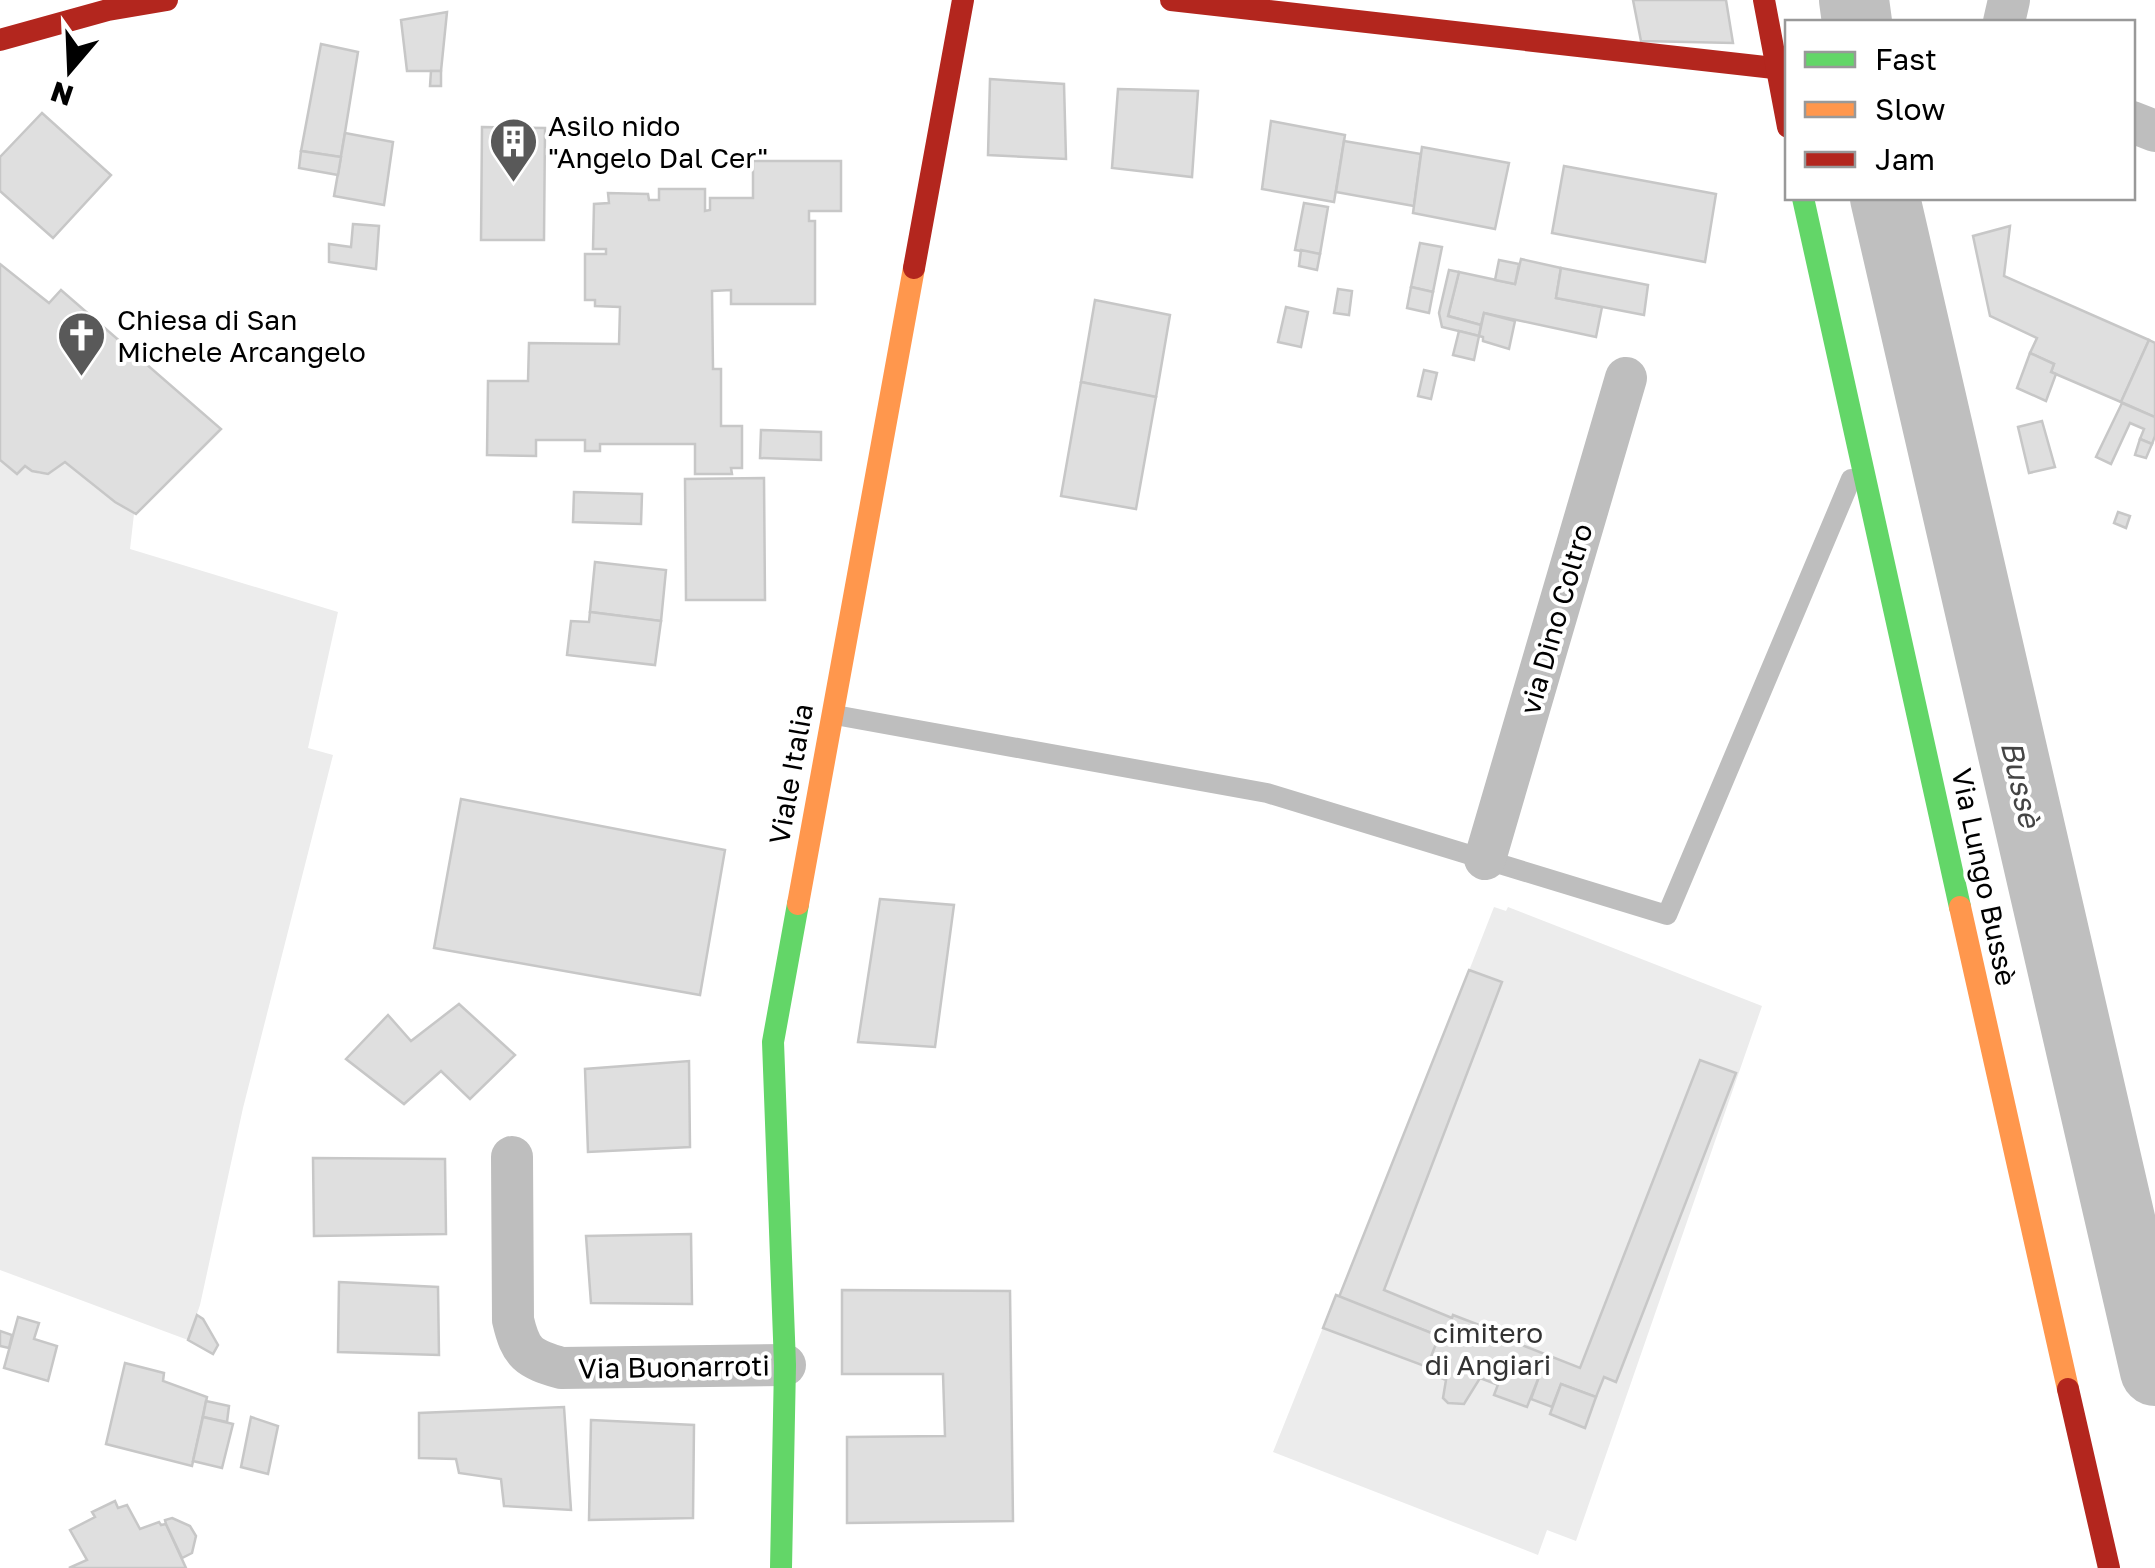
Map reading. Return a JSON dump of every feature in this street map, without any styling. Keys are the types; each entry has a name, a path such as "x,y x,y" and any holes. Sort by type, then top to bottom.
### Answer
{"street":[{"path":"0,40 108,10 167,0"},
{"name":"Viale Italia","path":"781,1568 785,1365 773,1042 963,0"},
{"path":"1171,0 1781,67"},
{"path":"1764,0 1781,67 1785,101"},
{"name":"Via Lungo Bussè","path":"1804,200 2109,1568"},
{"name":"via Dino Coltro","path":"1486,860 1626,378"},
{"name":"Via Buonarroti","path":"512,1157 513,1320 519,1344 534,1360 561,1368 785,1365"}],"lane":[{"path":"833,714 1267,793 1667,915 1861,454"}],"green space":[{"path":"0,460 40,474 54,471 65,462 134,514 130,549 338,612 308,748 333,755 243,1108 200,1305 188,1340 0,1270"},
{"name":"cimitero di Angiari","path":"1494,907 1506,911 1508,907 1762,1006 1576,1541 1547,1530 1538,1555 1273,1452 1336,1295 1348,1279"}],"building":[{"path":"1633,0 1726,0 1733,43 1641,41"},
{"path":"447,12 441,71 407,71 401,20"},
{"path":"321,44 358,52 341,157 301,151"},
{"path":"431,71 441,71 441,86 430,86"},
{"path":"990,79 1064,84 1066,159 988,155"},
{"path":"1118,89 1198,91 1192,177 1112,168"},
{"path":"42,113 111,175 53,238 0,191 0,157"},
{"path":"1271,121 1345,135 1334,202 1262,189"},
{"name":"Asilo nido \"Angelo Dal Cer\"","path":"482,127 545,128 544,240 481,240"},
{"path":"345,133 393,142 384,205 334,196"},
{"path":"1344,141 1421,154 1414,206 1336,192"},
{"path":"1422,147 1509,163 1495,229 1413,213"},
{"path":"301,151 341,157 338,175 299,168"},
{"path":"753,161 841,161 841,211 809,211 809,221 815,221 815,304 731,304 731,290 712,291 713,369 721,369 721,426 742,426 742,468 731,468 732,474 695,474 695,444 600,444 600,451 585,451 585,440 536,440 536,456 487,455 488,381 528,381 529,343 619,344 620,307 595,306 595,300 585,300 585,254 606,254 606,249 593,249 594,204 609,203 608,193 648,194 649,200 659,200 659,189 705,189 705,211 710,210 710,198 753,198"},
{"path":"1564,166 1716,194 1705,262 1552,233"},
{"path":"1304,203 1328,207 1320,254 1295,250"},
{"path":"353,224 379,226 376,269 329,262 329,244 351,247"},
{"path":"2010,226 2004,276 2149,340 2121,402 2051,372 2054,364 2030,353 2037,338 1990,316 1973,236"},
{"path":"1420,243 1442,247 1433,292 1411,287"},
{"path":"1301,250 1320,254 1317,270 1299,266"},
{"path":"1521,259 1561,268 1556,298 1602,307 1596,337 1484,313 1481,325 1448,316 1459,272 1515,284"},
{"path":"1499,260 1519,264 1515,284 1495,280"},
{"name":"Chiesa di San Michele Arcangelo","path":"0,264 49,303 61,290 221,429 136,514 65,462 48,474 25,466 17,474 0,460"},
{"path":"1561,268 1648,285 1644,315 1556,298"},
{"path":"1449,270 1459,272 1448,316 1481,325 1479,336 1442,327 1439,313"},
{"path":"1411,287 1433,292 1429,313 1407,308"},
{"path":"1338,289 1352,291 1349,315 1334,313"},
{"path":"1095,300 1170,315 1156,397 1081,382"},
{"path":"1286,307 1308,312 1301,347 1278,342"},
{"path":"1484,313 1515,321 1509,349 1479,336"},
{"path":"1459,331 1479,336 1474,360 1453,355"},
{"path":"2149,340 2155,343 2155,417 2121,402"},
{"path":"2030,353 2054,364 2051,372 2056,374 2046,401 2017,388"},
{"path":"1424,370 1437,373 1431,399 1418,396"},
{"path":"1081,382 1156,397 1136,509 1061,496"},
{"path":"2122,403 2155,417 2155,436 2152,444 2140,439 2144,429 2130,423 2111,464 2096,457"},
{"path":"2042,421 2055,467 2029,473 2018,427"},
{"path":"761,430 821,432 821,460 760,458"},
{"path":"2140,439 2152,444 2146,458 2135,455"},
{"path":"764,478 765,600 686,600 685,479"},
{"path":"574,492 642,494 641,524 573,522"},
{"path":"2118,512 2130,516 2126,528 2114,523"},
{"path":"595,562 666,570 661,621 590,612"},
{"path":"590,612 661,621 655,665 567,655 571,621 589,622"},
{"path":"461,799 725,850 700,995 434,948"},
{"path":"880,899 954,905 935,1047 858,1042"},
{"path":"1469,970 1502,982 1384,1290 1516,1339 1514,1342 1580,1368 1700,1060 1736,1073 1616,1382 1604,1377 1596,1397 1561,1384 1552,1407 1531,1399 1540,1374 1507,1361 1498,1385 1480,1378 1464,1404 1448,1403 1443,1398 1446,1380 1439,1377 1443,1365 1429,1360 1439,1336 1339,1297"},
{"path":"459,1004 515,1055 470,1099 441,1071 404,1104 346,1059 388,1015 411,1041"},
{"path":"689,1061 690,1147 588,1152 585,1069"},
{"path":"313,1158 445,1159 446,1234 314,1236"},
{"path":"691,1234 692,1304 591,1303 586,1236"},
{"path":"339,1282 438,1287 439,1355 338,1352"},
{"path":"842,1290 1010,1291 1013,1521 847,1523 847,1437 945,1436 943,1374 842,1374"},
{"path":"1336,1295 1439,1336 1427,1367 1323,1328"},
{"path":"197,1315 218,1345 213,1354 188,1340"},
{"path":"18,1317 39,1323 34,1339 57,1346 48,1381 4,1368"},
{"path":"0,1331 12,1335 9,1348 0,1346"},
{"path":"1507,1361 1540,1374 1527,1407 1494,1395"},
{"path":"125,1363 164,1373 163,1381 207,1397 192,1466 106,1444"},
{"path":"1561,1384 1596,1397 1585,1428 1550,1414"},
{"path":"206,1401 229,1406 227,1422 203,1417"},
{"path":"564,1407 571,1510 504,1506 501,1479 459,1473 456,1459 419,1458 419,1413"},
{"path":"203,1417 233,1424 222,1468 193,1461"},
{"path":"251,1417 278,1426 268,1474 241,1467"},
{"path":"591,1420 694,1425 693,1518 589,1520"},
{"path":"115,1501 118,1508 127,1505 140,1529 159,1522 166,1524 186,1568 69,1568 87,1560 70,1530 95,1517 92,1512"},
{"path":"172,1518 190,1526 196,1536 192,1553 182,1558 165,1520"}],"waterway":[{"name":"Bussè","path":"1854,0 1857,20"},
{"name":"Bussè","path":"1885,200 2155,1371"}],"traffic: fast":[{"path":"1803,200 1960,907"},
{"path":"781,1568 785,1365 773,1042 798,904"}],"traffic: slow":[{"path":"798,904 914,268"},
{"path":"1960,907 2068,1389"}],"traffic: jam":[{"path":"0,40 108,10 167,0"},
{"path":"914,268 963,0"},
{"path":"1171,0 1774,68"},
{"path":"1764,0 1785,111"},
{"path":"2068,1389 2109,1568"}],"place":[{"name":"Asilo nido \"Angelo Dal Cer\"","path":"513,184"},
{"name":"Chiesa di San Michele Arcangelo","path":"82,378"}]}
